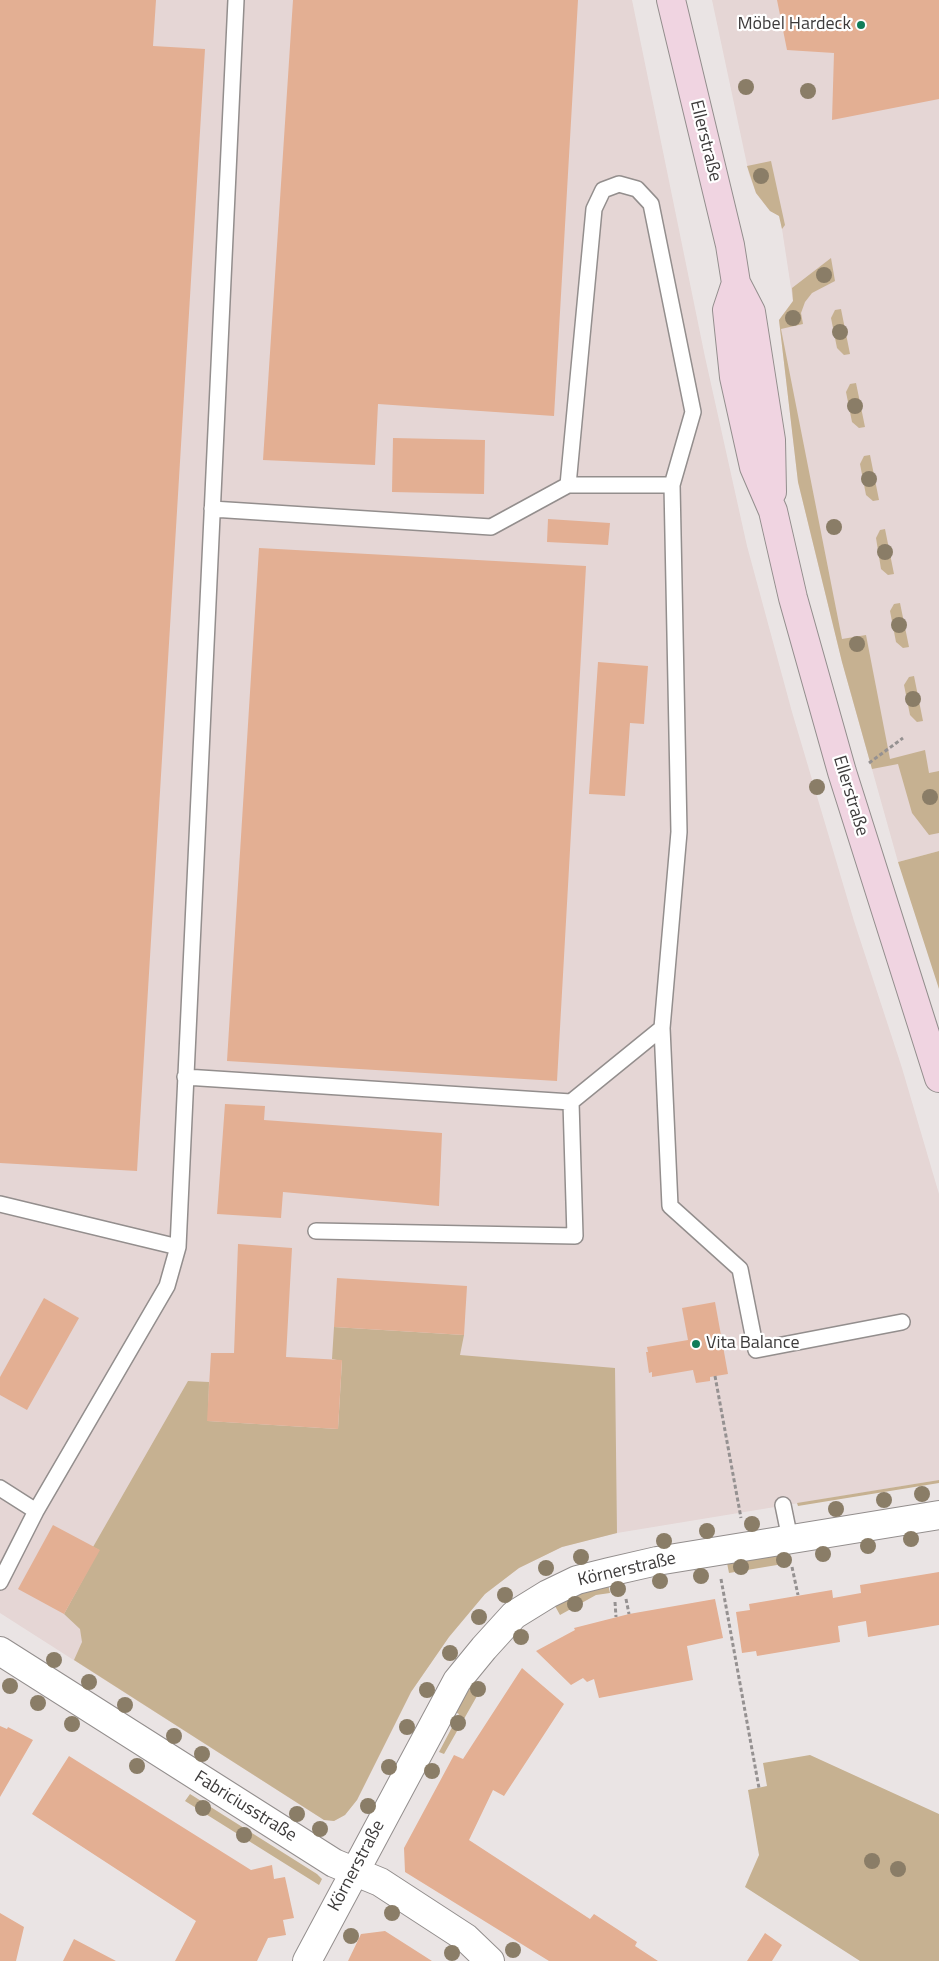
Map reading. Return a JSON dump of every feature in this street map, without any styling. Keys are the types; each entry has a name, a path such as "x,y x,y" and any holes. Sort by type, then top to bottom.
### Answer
{"main road":[{"name":"Ellerstraße","path":"671,0 730,245 736,283 751,312 771,440 773,511 793,598 842,772 939,1078"}],"street":[{"name":"Körnerstraße","path":"307,1961 457,1681 514,1616 548,1594 577,1580 657,1561 939,1515"},
{"name":"Fabriciusstraße","path":"0,1651 334,1863 380,1882 466,1938 490,1961"}],"lane":[{"path":"0,1582 36,1511 167,1286 178,1247 236,0"},
{"path":"568,485 594,209 603,190 619,184 637,189 651,204 693,412 672,486 679,832 662,1028 670,1206 740,1269 756,1350 902,1322"},
{"path":"212,509 491,528 568,485 672,486"},
{"path":"185,1077 571,1102 662,1028"},
{"path":"316,1231 575,1236 571,1102"},
{"path":"0,1204 178,1247"},
{"path":"0,1488 36,1511"},
{"path":"783,1506 790,1539"}],"path":[{"path":"865,767 903,738"},
{"path":"715,1376 741,1512"},
{"path":"721,1579 759,1788"}],"shaded area":[{"path":"0,0 632,0 705,357 747,546 792,712 854,921 902,1068 939,1194 939,1480 617,1533 562,1547 519,1568 485,1594 449,1637 411,1692 357,1800 345,1815 334,1821 324,1820 0,1613"},
{"path":"712,0 939,0 939,851 898,862 842,662 798,482 779,320 793,301 780,216 770,211 756,193 749,174"},
{"path":"771,161 785,225 782,229 779,216 770,211 756,193 747,166"},
{"path":"831,258 835,281 812,293 805,302 801,313 803,324 781,329 842,639 866,635 890,759 925,750 929,773 939,771 939,833 929,835 912,813 898,764 872,769 842,662 798,482 779,320 793,301 792,288"},
{"path":"841,309 850,354 844,355 837,348 831,318 835,310"},
{"path":"856,383 865,427 859,428 852,422 846,392 850,384"},
{"path":"870,455 879,500 873,501 866,495 860,464 864,456"},
{"path":"885,529 894,574 888,575 881,569 876,538 880,530"},
{"path":"900,603 909,647 903,648 896,642 890,611 894,604"},
{"path":"914,676 923,721 917,722 910,715 904,685 909,677"},
{"path":"939,851 939,989 898,862"},
{"path":"334,1327 464,1335 460,1355 615,1368 617,1533 562,1547 519,1568 485,1594 449,1637 411,1692 357,1800 345,1815 334,1821 324,1820 74,1660 82,1642 80,1629 64,1614 99,1550 93,1547 188,1381 209,1382 208,1421 338,1429 342,1361 332,1359"},
{"path":"939,1480 939,1483 798,1506 797,1503"},
{"path":"787,1554 789,1563 729,1573 727,1563"},
{"path":"608,1584 610,1593 596,1595 560,1615 555,1606 585,1591"},
{"path":"473,1683 481,1689 444,1754 439,1752 459,1714 455,1712"},
{"path":"810,1755 939,1814 939,1961 860,1961 745,1887 759,1855 748,1790 767,1786 763,1763"},
{"path":"190,1794 317,1874 322,1879 319,1885 185,1801"}],"building":[{"path":"0,0 156,0 153,46 205,49 137,1171 0,1163"},
{"path":"293,0 578,0 554,416 378,404 375,465 263,460"},
{"name":"Möbel Hardeck","path":"777,0 939,0 939,99 832,120 834,53 787,50"},
{"path":"393,438 485,440 484,494 392,492"},
{"path":"548,519 610,523 608,545 547,542"},
{"path":"259,548 586,566 557,1081 227,1061"},
{"path":"598,662 648,666 644,724 630,723 625,796 589,794"},
{"path":"225,1104 265,1106 264,1120 442,1133 439,1206 283,1192 281,1218 217,1214"},
{"path":"238,1244 292,1248 286,1357 342,1360 338,1429 207,1421 211,1353 234,1353"},
{"path":"337,1278 467,1286 464,1335 334,1327"},
{"path":"44,1298 79,1318 27,1410 0,1395 0,1377"},
{"name":"Vita Balance","path":"715,1302 728,1374 710,1377 710,1381 696,1383 693,1370 652,1377 652,1372 649,1373 647,1347 688,1340 682,1308"},
{"path":"53,1525 100,1550 64,1614 18,1589"},
{"path":"939,1572 939,1625 868,1637 866,1621 838,1626 840,1642 757,1656 756,1651 742,1653 736,1612 750,1610 749,1604 832,1590 833,1598 861,1593 860,1585"},
{"path":"715,1599 723,1638 687,1646 693,1680 599,1698 594,1679 587,1682 583,1678 571,1685 536,1651 575,1630 574,1628 629,1614"},
{"path":"522,1668 564,1704 504,1796 493,1790 469,1840 590,1919 594,1914 637,1942 635,1946 658,1961 549,1961 405,1872 404,1848 454,1755 463,1759"},
{"path":"0,1726 7,1729 8,1727 33,1740 0,1797"},
{"path":"69,1756 251,1870 272,1865 274,1879 285,1877 294,1918 283,1920 286,1935 268,1938 257,1961 175,1961 196,1921 32,1814"},
{"path":"0,1913 24,1927 16,1961 0,1961"},
{"path":"385,1931 432,1961 348,1961 361,1934"},
{"path":"765,1933 782,1945 772,1961 747,1961"},
{"path":"74,1939 116,1961 63,1961"}],"place":[{"name":"Möbel Hardeck","path":"861,25"},
{"name":"Vita Balance","path":"696,1344"}]}
